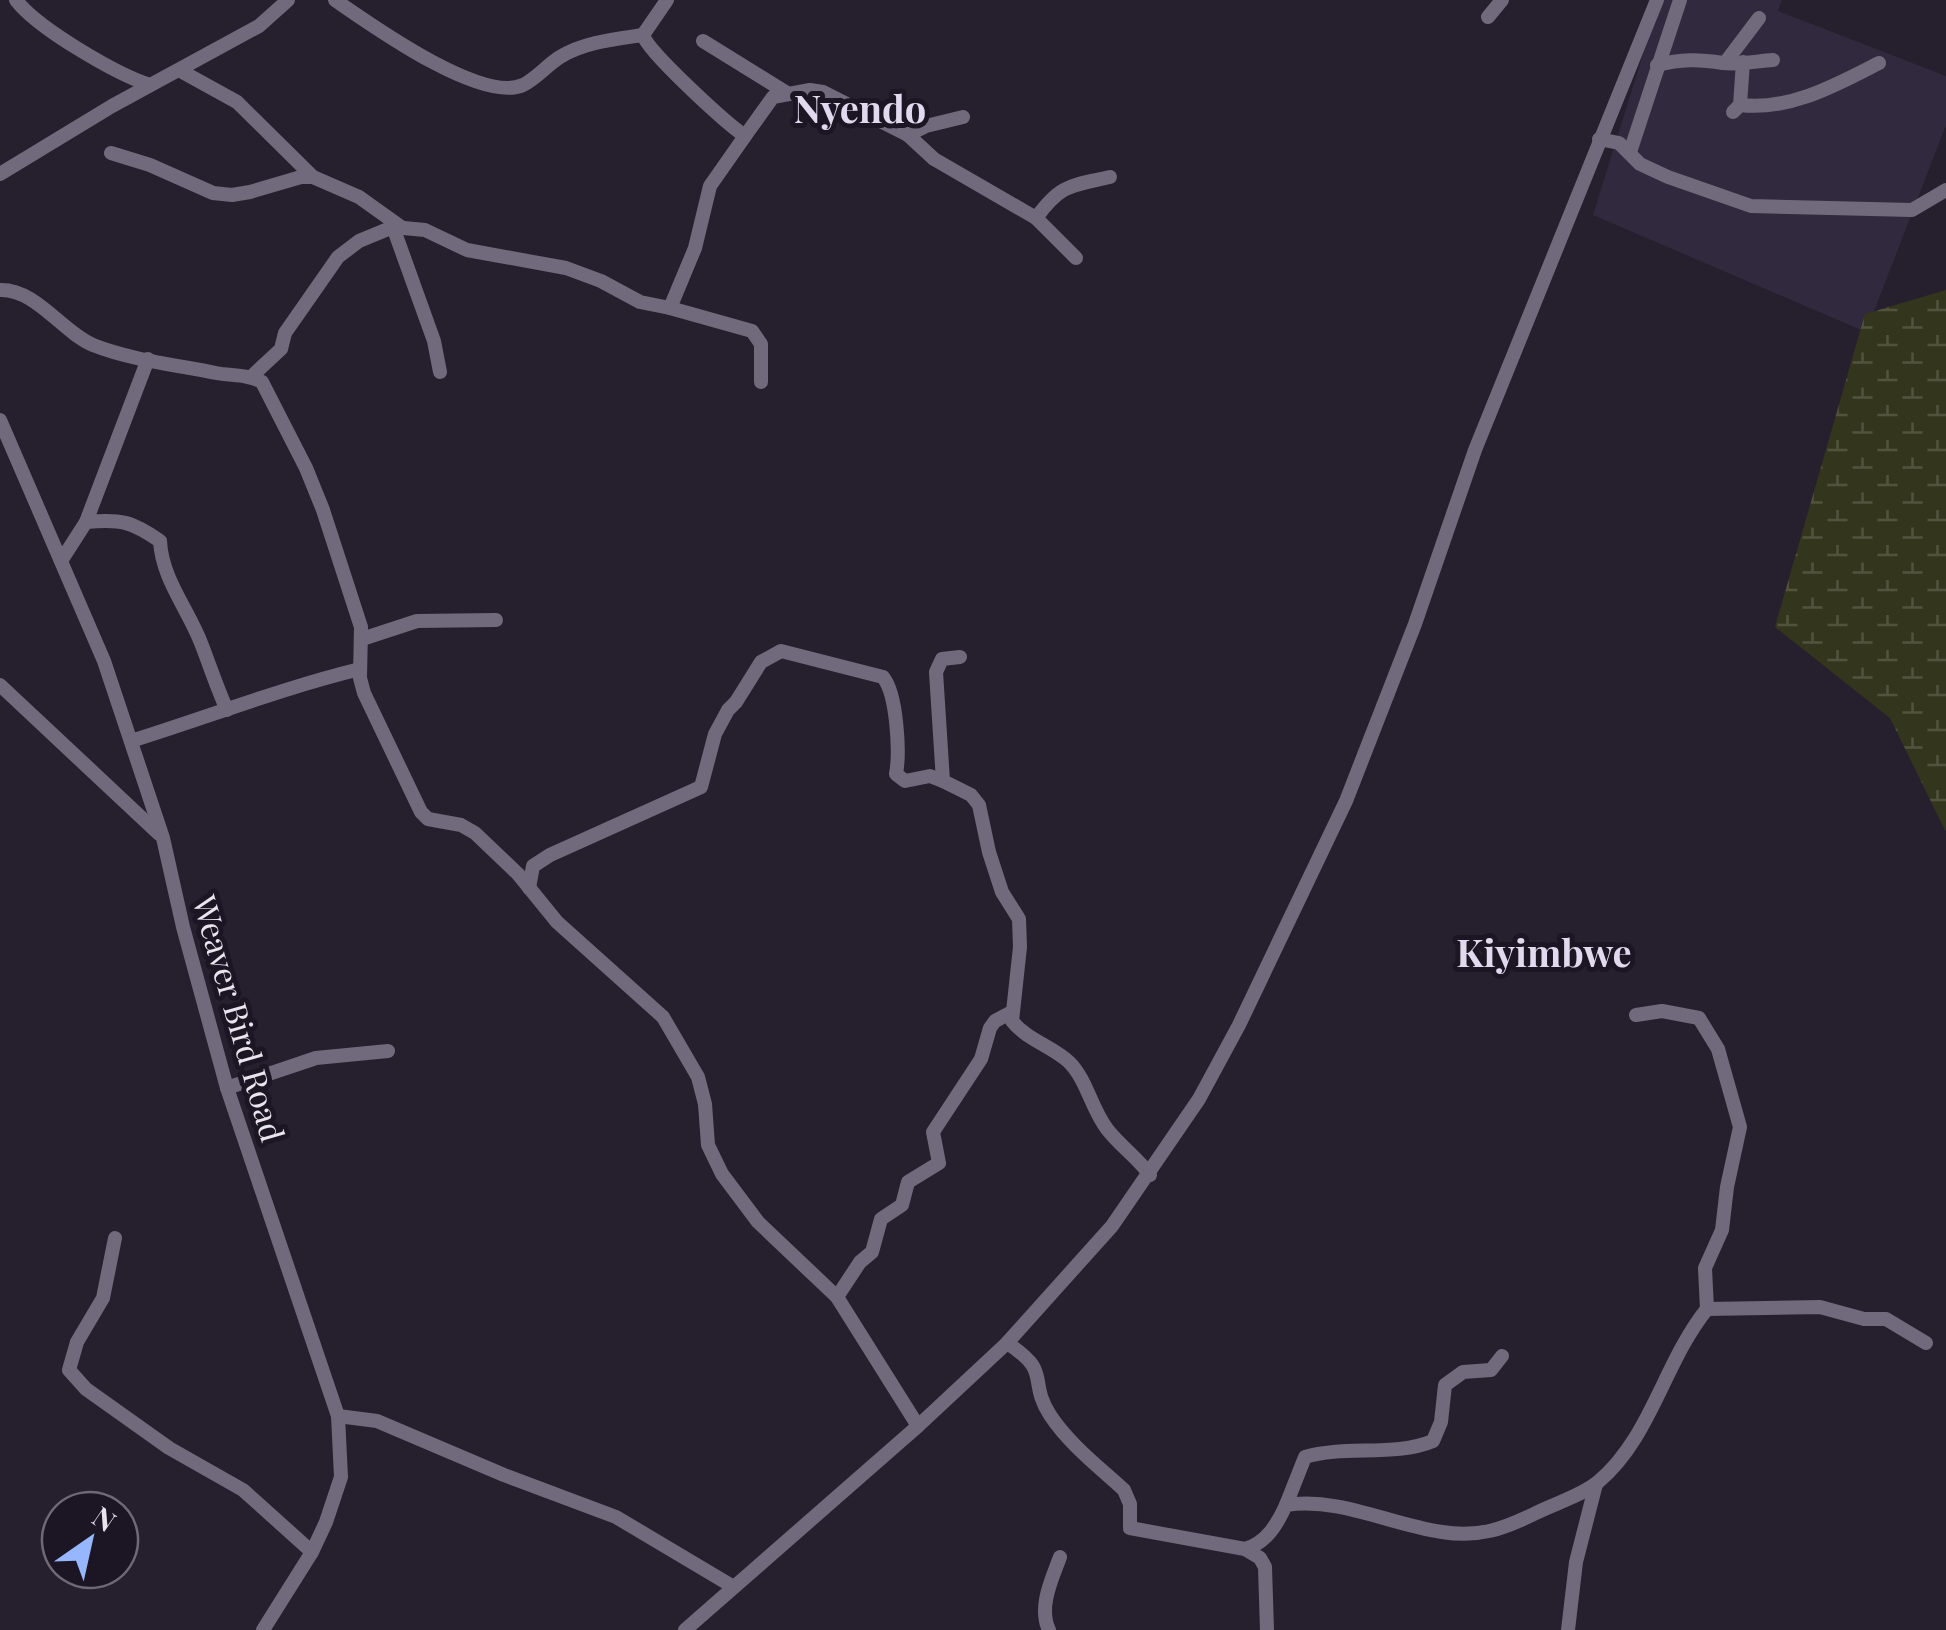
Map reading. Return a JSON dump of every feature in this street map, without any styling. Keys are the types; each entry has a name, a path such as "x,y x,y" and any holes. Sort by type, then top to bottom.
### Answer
{"street":[{"path":"16,0 28,16 46,28 150,85"},
{"path":"0,174 259,26 288,0"},
{"path":"335,0 370,26 462,76 501,87 521,86 555,60 583,46 643,35 667,0"},
{"path":"1488,17 1502,0"},
{"path":"684,1630 918,1426 1007,1342 1097,1245 1150,1175 1199,1099 1239,1026 1346,801 1415,624 1474,450 1657,0"},
{"path":"1630,152 1680,0"},
{"path":"1725,63 1760,18"},
{"path":"643,35 651,50 697,96 745,136"},
{"path":"704,42 787,93"},
{"path":"1657,65 1680,59 1706,58 1725,63 1773,60"},
{"path":"1742,62 1736,108 1817,94 1879,63"},
{"path":"179,70 237,102 312,177 359,198 397,227 434,340 440,372"},
{"path":"670,308 695,248 710,186 769,100 787,93 824,92 908,134 934,159 1036,218 1076,258"},
{"path":"908,134 963,117"},
{"path":"1599,140 1619,143 1640,164 1668,177 1751,206 1912,210 1946,190"},
{"path":"111,153 150,165 213,193 232,195 312,177"},
{"path":"1036,218 1052,195 1063,188 1110,177"},
{"path":"252,376 281,349 285,333 338,257 359,240 397,227 424,230 466,250 566,268 640,302 752,331 761,344 760,382"},
{"path":"0,290 20,292 90,344 220,374 252,376 262,382 323,510 362,639 360,669 364,693 421,812 434,821 461,825 474,833 530,888 556,922 663,1018 698,1076 708,1145 722,1174 758,1222 837,1297 918,1426"},
{"path":"61,561 86,522 148,359"},
{"name":"Weaver Bird Road","path":"0,420 104,660 163,838 227,1088 338,1416 341,1477 326,1522 312,1552 263,1630"},
{"path":"86,522 117,519 135,524 160,541 161,555 177,596 202,644 227,710"},
{"path":"362,639 417,621 496,620"},
{"path":"530,888 534,866 550,855 701,787 715,734 760,662 781,651 883,677 892,693 899,760 896,774 905,781 930,776 971,795 979,805 1002,892 1019,919 1020,948 1012,1012 1015,1026 1061,1055 1078,1073 1090,1105 1150,1175"},
{"path":"942,781 936,672 942,660 960,657"},
{"path":"131,741 286,689 360,669"},
{"path":"0,685 163,838"},
{"path":"1286,1506 1312,1501 1398,1523 1472,1536 1514,1524 1596,1484 1626,1452 1688,1333 1707,1309 1706,1268 1722,1230 1726,1187 1740,1127 1718,1049 1698,1018 1662,1011 1636,1014"},
{"path":"837,1297 860,1262 872,1252 881,1219 902,1204 908,1182 939,1163 934,1132 981,1058 990,1028 1012,1012"},
{"path":"227,1088 316,1058 388,1051"},
{"path":"114,1238 103,1298 77,1342 69,1370 86,1388 169,1448 243,1490 312,1552"},
{"path":"1707,1309 1820,1307 1864,1319 1886,1319 1926,1343"},
{"path":"1007,1342 1036,1365 1046,1408 1060,1429 1129,1497 1130,1528 1253,1552 1266,1567 1267,1630"},
{"path":"1245,1549 1258,1546 1276,1525 1305,1457 1326,1451 1350,1452 1432,1441 1441,1422 1445,1385 1463,1372 1491,1370 1502,1356"},
{"path":"338,1416 377,1421 616,1517 732,1586"},
{"path":"1568,1630 1576,1562 1596,1484"},
{"path":"1047,1628 1047,1592 1060,1557"}],"shaded area":[{"path":"1660,0 1782,0 1778,11 1946,76 1946,125 1866,332 1593,215"}],"green space":[{"path":"1946,290 1946,832 1890,718 1775,627 1865,314"}],"district":[{"name":"Nyendo","path":"860,107"},
{"name":"Kiyimbwe","path":"1544,951"}]}
